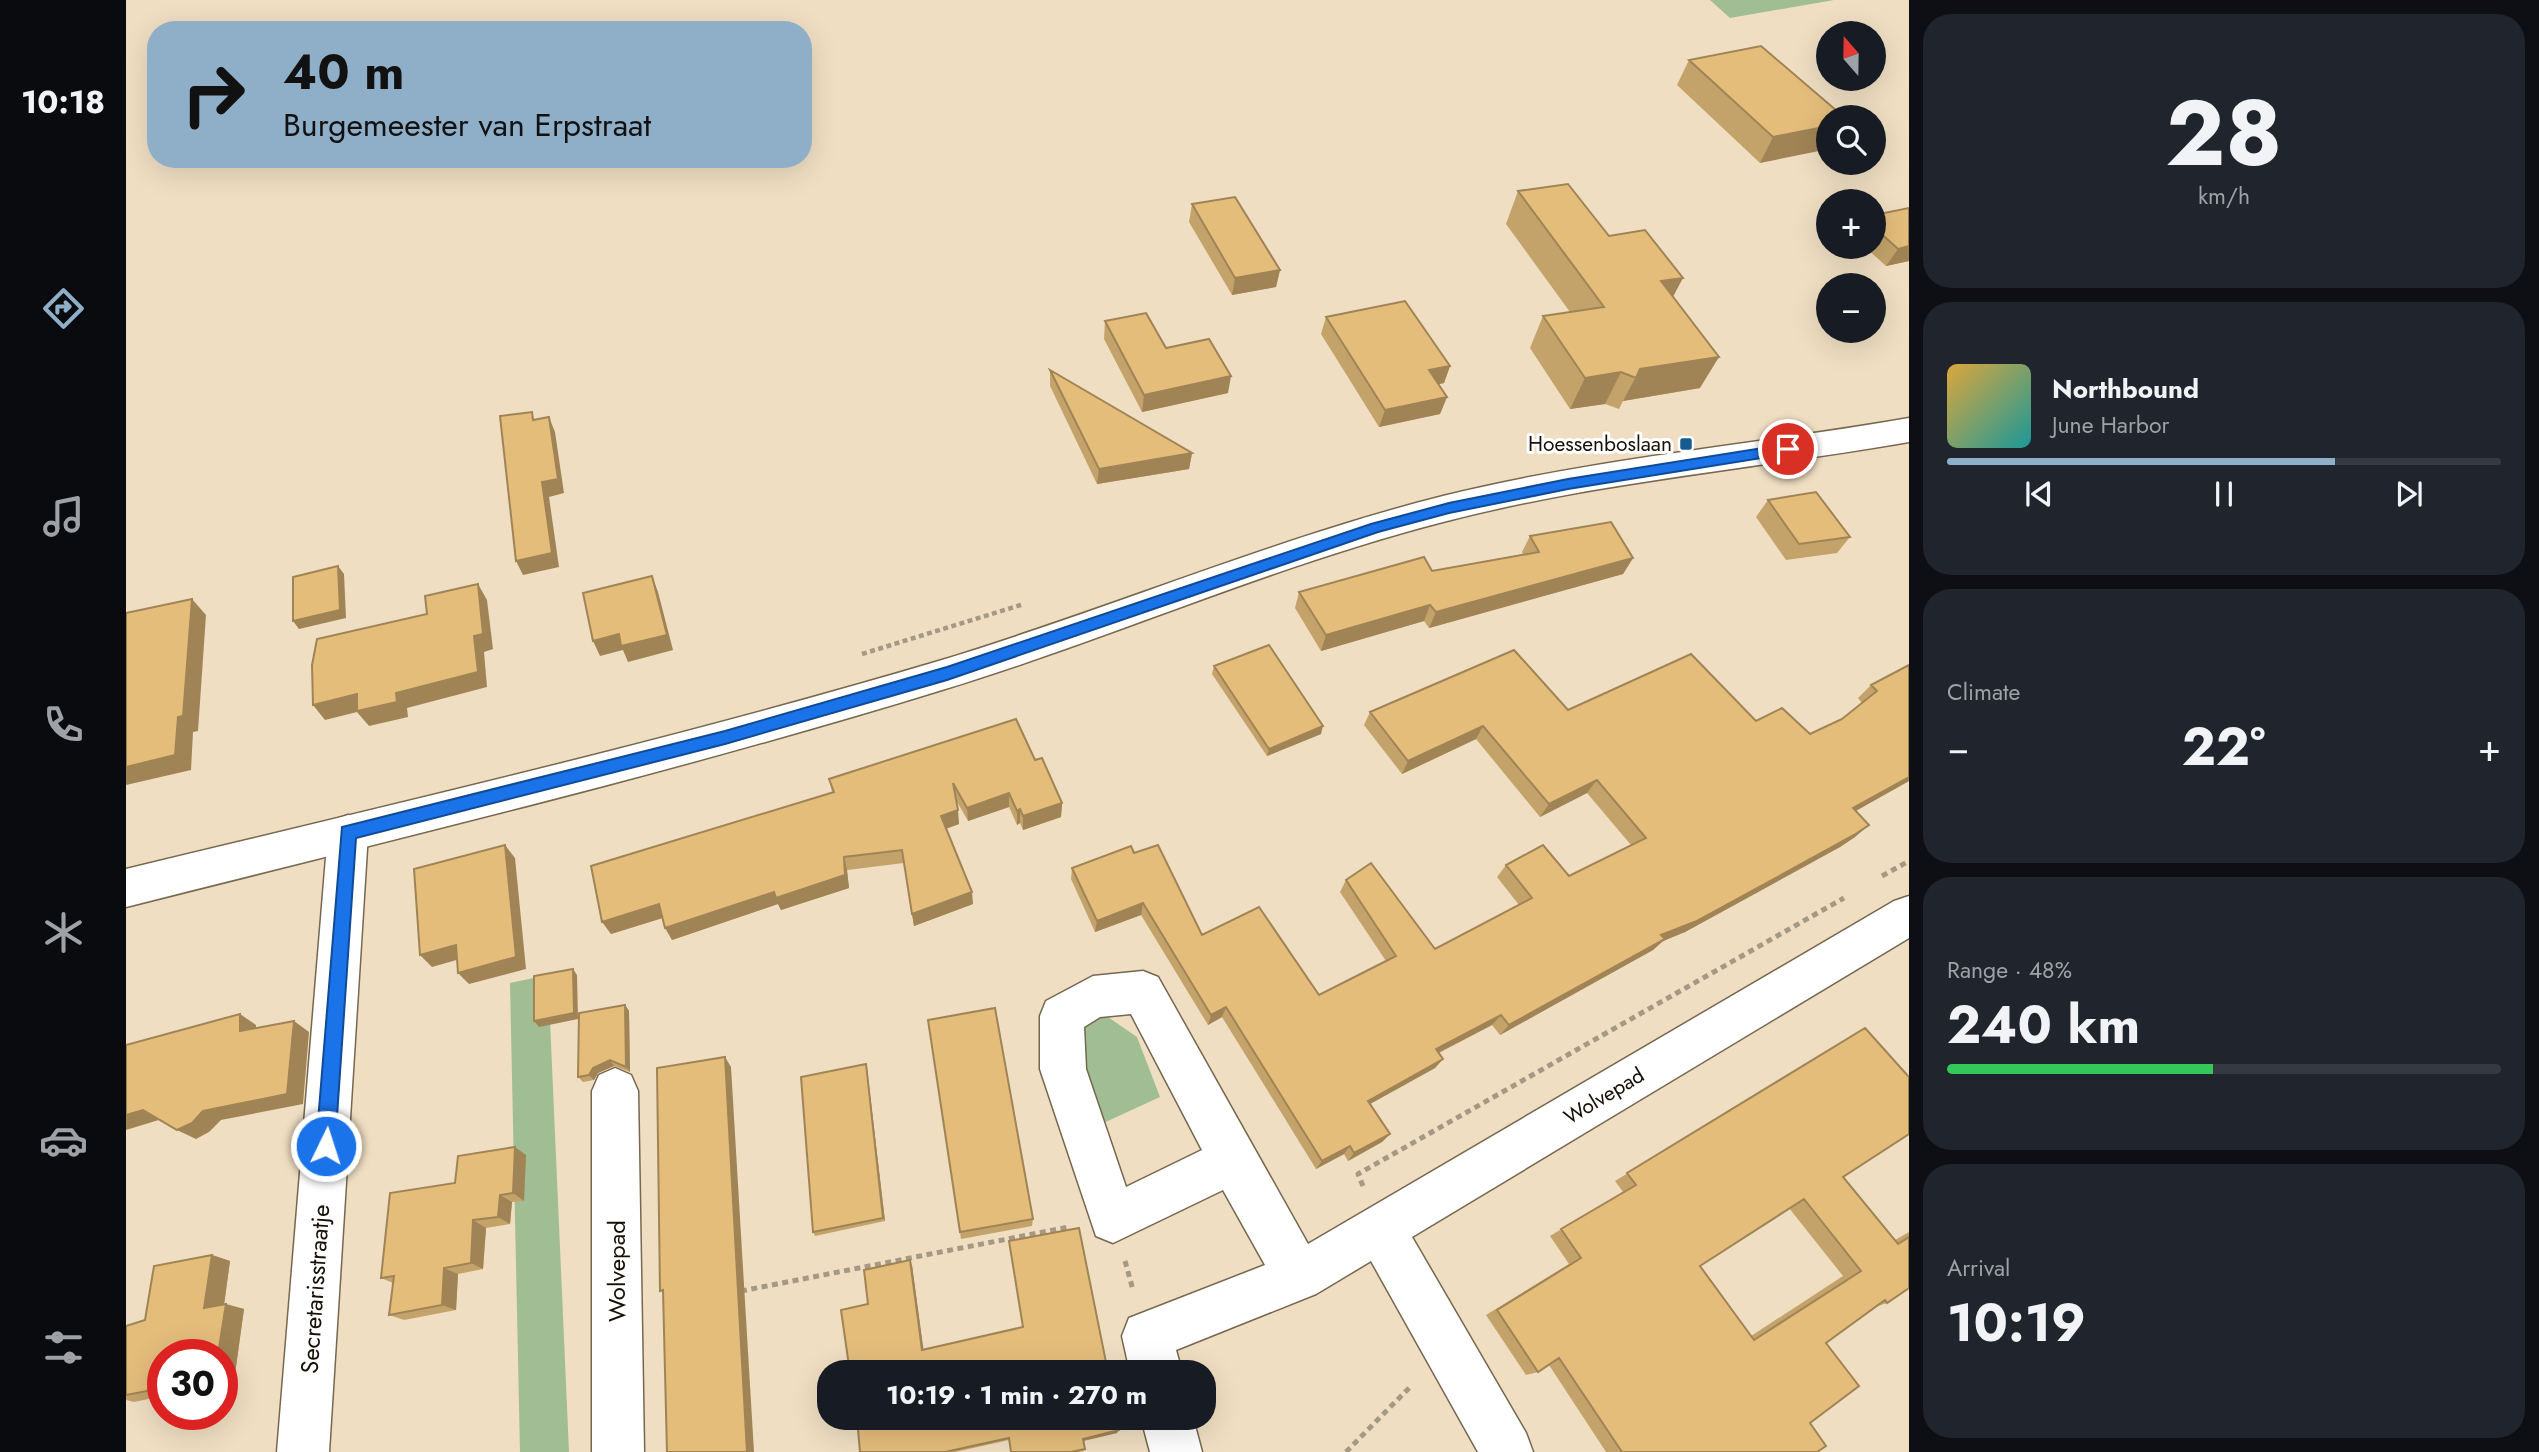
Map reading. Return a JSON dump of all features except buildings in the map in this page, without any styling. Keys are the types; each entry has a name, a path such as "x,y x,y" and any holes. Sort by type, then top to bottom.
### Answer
{"street":[{"path":"126,888 725,737 947,674 1376,527 1449,508 1568,484 1909,430"},
{"name":"Secretarisstraatje","path":"303,1452 348,833"},
{"name":"Wolvepad","path":"1151,1354 1299,1277 1909,915"},
{"path":"1231,1160 1113,1219 1063,1069 1062,1016 1093,997 1143,992 1197,1099 1299,1277"},
{"name":"Wolvepad","path":"615,1091 618,1452"},
{"path":"1380,1229 1507,1452"},
{"path":"1170,1430 1176,1452"}],"path":[{"path":"1873,882 1909,861"},
{"path":"1380,1229 1358,1174 1849,895"},
{"path":"737,1292 1113,1219 1151,1354"},
{"path":"1346,1452 1449,1348"}],"green space":[{"path":"1710,0 1834,0 1730,18"},
{"path":"548,975 569,1452 520,1452 510,983"},
{"path":"1105,1015 1137,1037 1160,1097 1099,1125 1075,1026"}],"place":[{"name":"Hoessenboslaan","path":"1686,444"}],"route":[{"path":"326,1146 348,833 725,737 947,674 1376,527 1449,508 1568,484 1788,449"}]}
